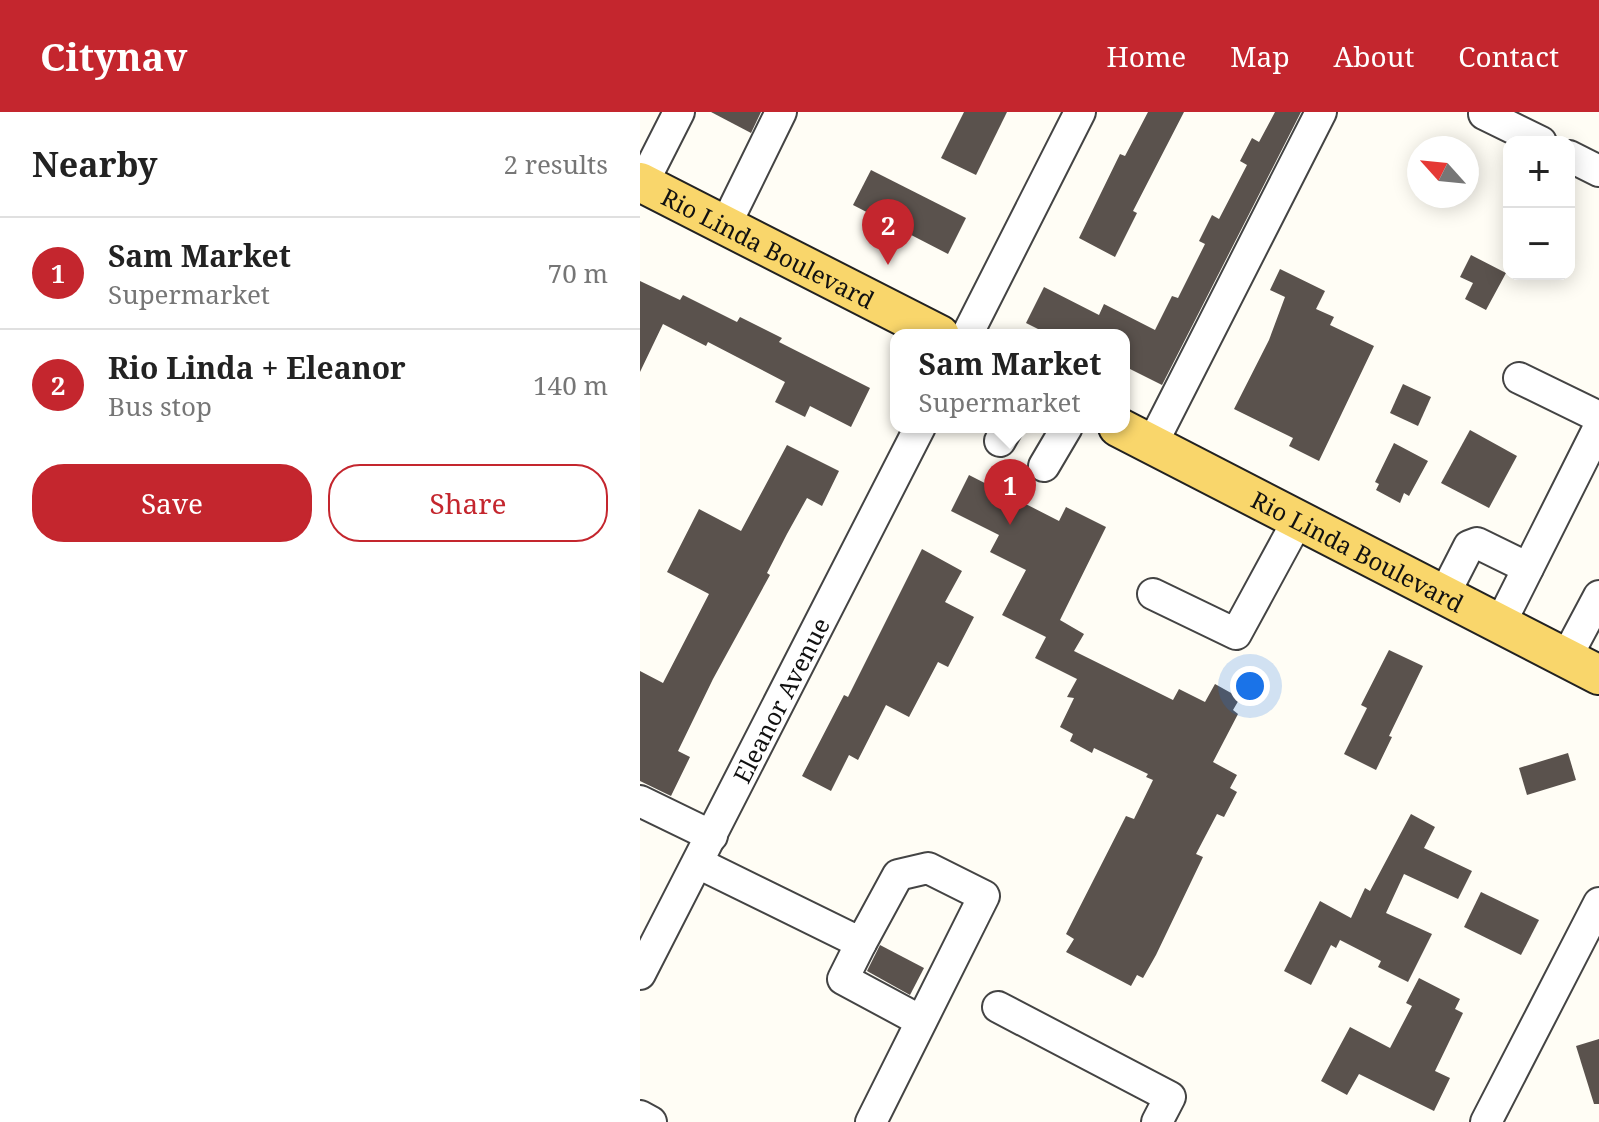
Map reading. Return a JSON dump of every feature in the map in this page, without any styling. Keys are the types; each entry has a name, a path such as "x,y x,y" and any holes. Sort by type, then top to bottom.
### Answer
{"main road":[{"name":"Rio Linda Boulevard","path":"641,183 928,329"},
{"name":"Rio Linda Boulevard","path":"1130,433 1599,675"}],"street":[{"path":"641,183 679,112"},
{"path":"725,226 781,112"},
{"path":"970,329 1080,112"},
{"path":"1152,444 1321,112"},
{"path":"1484,114 1529,136"},
{"path":"1575,159 1599,171"},
{"path":"1500,624 1599,426 1597,416 1519,378"},
{"name":"Eleanor Avenue","path":"640,974 917,433"},
{"path":"1044,466 1063,433"},
{"path":"1153,594 1236,634 1298,520"},
{"path":"1444,595 1469,546 1477,543 1528,568"},
{"path":"1566,658 1599,596"},
{"path":"640,801 712,836"},
{"path":"698,863 861,943"},
{"path":"871,1122 984,896 928,868 898,875 843,979 921,1021"},
{"path":"1486,1122 1599,903"},
{"path":"998,1007 1170,1097 1157,1122"},
{"path":"640,1116 651,1122"}],"building":[{"path":"711,112 761,112 751,133"},
{"path":"964,112 1007,112 976,175 941,158"},
{"path":"1148,112 1184,112 1133,211 1137,213 1115,257 1079,238 1120,154 1125,156"},
{"path":"1275,112 1301,112 1162,385 1130,369 1130,329 1038,329 1026,323 1044,287 1099,315 1104,304 1155,330 1172,296 1178,298 1205,244 1199,241 1212,215 1219,219 1247,165 1240,161 1252,138 1259,142"},
{"path":"871,170 966,218 948,254 853,205"},
{"path":"1471,255 1503,271 1503,279 1486,310 1465,299 1473,283 1460,277"},
{"path":"1280,269 1325,291 1316,309 1334,317 1330,325 1374,346 1319,461 1289,446 1293,438 1234,409 1269,340 1285,297 1270,290"},
{"path":"640,281 680,300 683,295 737,322 740,317 782,338 779,342 870,388 851,427 810,406 805,417 775,402 785,382 708,342 706,346 663,324 640,372"},
{"path":"1403,384 1431,397 1418,426 1390,413"},
{"path":"1470,430 1517,456 1489,508 1441,483"},
{"path":"1394,443 1428,461 1409,496 1404,493 1400,503 1376,490 1379,484 1375,482"},
{"path":"787,445 839,471 822,506 807,498 787,534 767,573 770,575 678,751 690,757 671,796 640,781 640,671 663,683 709,594 667,572 699,509 741,531"},
{"path":"969,475 1059,521 1066,507 1106,527 1060,620 1084,634 1074,651 1173,700 1179,689 1205,702 1215,684 1240,698 1233,710 1238,714 1213,762 1237,775 1230,788 1237,792 1224,817 1217,814 1196,854 1203,857 1156,955 1143,978 1137,975 1131,986 1066,952 1074,939 1066,934 1126,816 1134,819 1153,780 1146,777 1148,774 1094,748 1092,753 1070,741 1073,734 1060,727 1074,698 1067,697 1077,679 1035,658 1046,637 1002,615 1026,570 990,552 999,535 951,511"},
{"path":"922,549 962,571 945,602 974,617 948,667 938,662 909,717 886,705 858,760 849,755 831,791 802,776 844,695 848,697"},
{"path":"1389,650 1423,666 1376,770 1344,754 1367,708 1361,705"},
{"path":"1568,753 1576,780 1527,795 1519,768"},
{"path":"1411,814 1435,827 1424,848 1472,871 1458,899 1404,874 1386,913 1432,934 1408,982 1378,967 1381,961 1340,940 1336,948 1331,945 1311,985 1284,971 1320,901 1351,918 1365,888 1370,891"},
{"path":"1481,892 1539,920 1521,955 1464,927"},
{"path":"880,945 924,968 910,995 867,971"},
{"path":"1419,978 1460,999 1455,1009 1463,1013 1435,1071 1450,1078 1434,1111 1359,1074 1347,1095 1321,1081 1350,1027 1390,1048 1412,1006 1406,1003"},
{"path":"1599,1039 1599,1104 1594,1104 1576,1046"}],"place":[{"name":"Rio Linda + Eleanor","path":"888,265"},
{"name":"Sam Market","path":"1010,525"}]}
